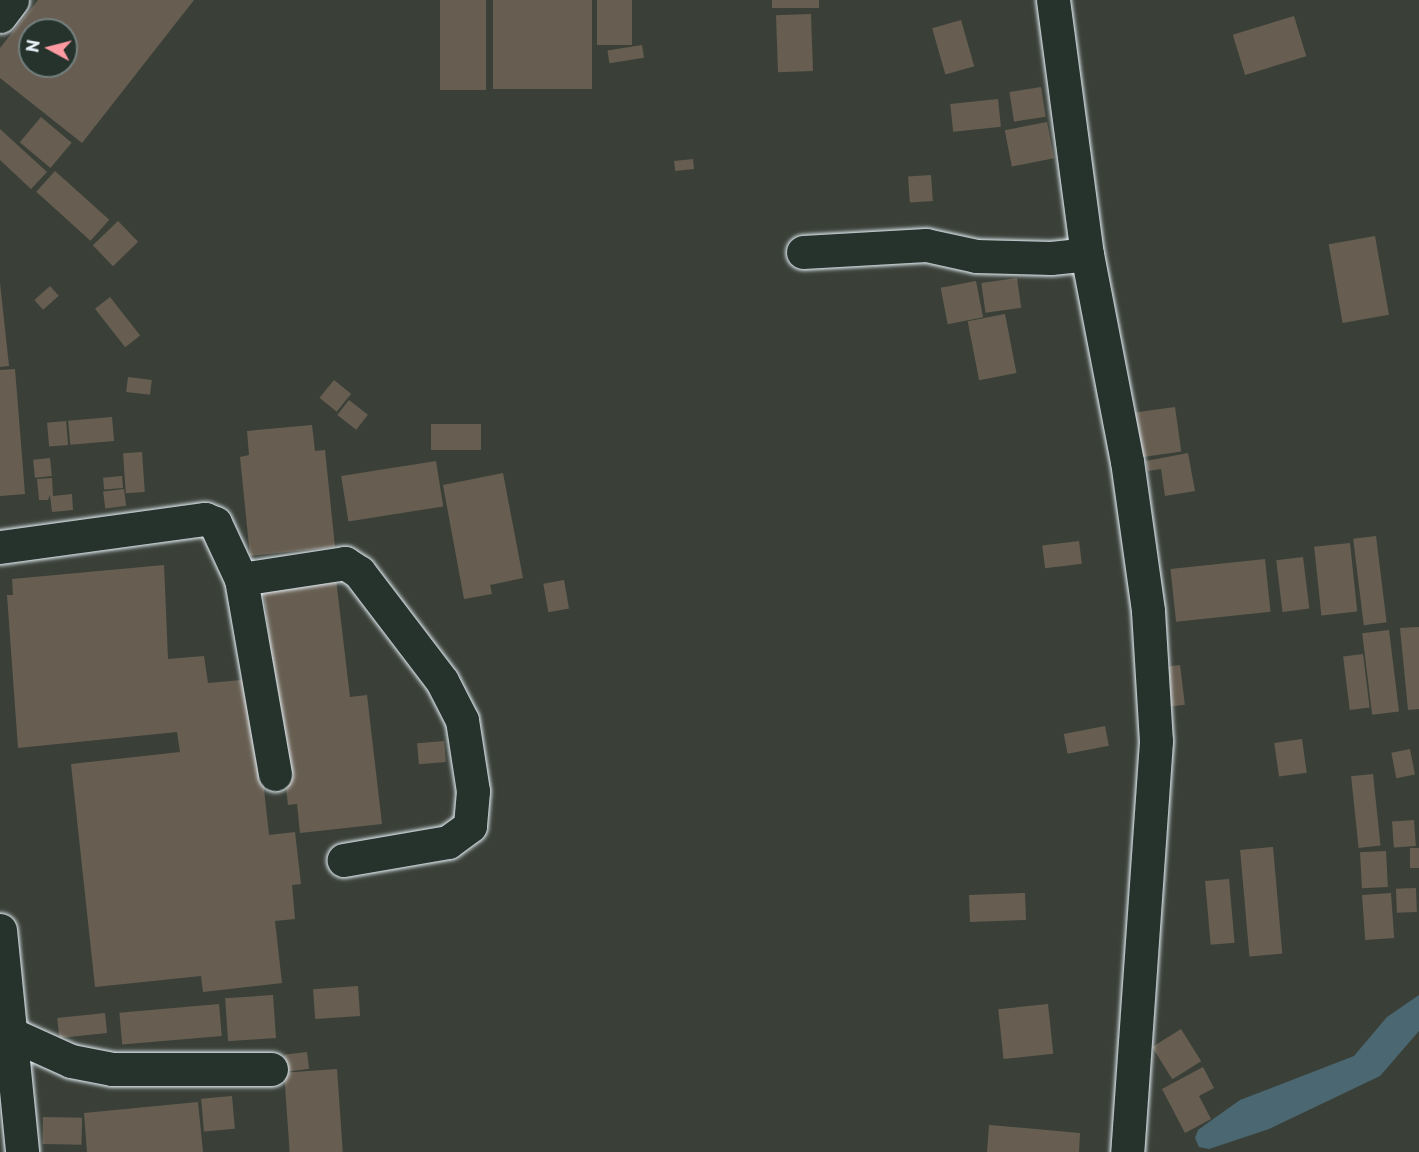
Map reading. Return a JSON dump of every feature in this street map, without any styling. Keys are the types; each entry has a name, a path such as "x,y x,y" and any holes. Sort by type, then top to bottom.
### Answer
{"street":[{"path":"0,16 12,0"},
{"path":"1053,0 1087,254 1129,472 1148,611 1156,741 1127,1152"},
{"path":"803,252 926,244 976,256 1051,258 1087,254"},
{"path":"0,547 205,519 215,523 241,579 275,774"},
{"path":"241,579 345,563 359,572 442,681 462,720 473,791 470,826 448,842 344,860"},
{"path":"0,930 22,1152"},
{"path":"9,1033 71,1061 112,1069 271,1069"}],"water":[{"path":"1419,995 1419,1031 1380,1076 1269,1129 1209,1149 1199,1147 1195,1138 1198,1130 1240,1100 1354,1056 1387,1017"}],"building":[{"path":"38,0 194,0 82,143 0,78 0,48 18,25 18,78 78,78 78,18 24,18"},
{"path":"440,0 486,0 486,90 440,90"},
{"path":"493,0 592,0 592,89 493,89"},
{"path":"597,0 632,0 632,45 597,45"},
{"path":"772,0 819,0 819,8 772,8"},
{"path":"811,14 813,71 778,72 776,15"},
{"path":"1294,16 1306,56 1245,75 1233,35"},
{"path":"961,20 974,66 945,74 932,28"},
{"path":"642,45 644,58 609,63 607,50"},
{"path":"1041,87 1046,117 1014,122 1009,92"},
{"path":"998,99 1001,127 953,132 950,104"},
{"path":"41,117 72,143 50,168 20,142"},
{"path":"1047,122 1054,158 1012,167 1005,130"},
{"path":"0,129 47,172 31,189 0,160"},
{"path":"693,159 694,169 675,171 674,161"},
{"path":"55,171 109,220 91,241 36,192"},
{"path":"931,175 933,201 910,203 908,177"},
{"path":"118,221 138,242 113,266 93,245"},
{"path":"1375,236 1389,315 1343,323 1329,244"},
{"path":"1017,278 1021,308 986,313 981,283"},
{"path":"976,281 983,317 948,324 941,288"},
{"path":"0,283 9,366 0,367"},
{"path":"50,286 59,296 43,310 34,300"},
{"path":"110,297 140,336 125,347 95,309"},
{"path":"1005,314 1016,373 979,380 968,321"},
{"path":"15,369 25,494 0,496 0,370"},
{"path":"128,377 152,380 150,395 126,392"},
{"path":"334,380 351,394 337,412 320,398"},
{"path":"349,400 368,415 356,430 337,415"},
{"path":"1175,407 1181,452 1138,458 1131,413"},
{"path":"112,417 114,441 70,445 68,421"},
{"path":"66,421 68,445 49,447 47,423"},
{"path":"431,424 481,424 481,450 431,450"},
{"path":"312,425 315,451 325,450 335,547 250,556 240,457 249,455 247,431"},
{"path":"142,452 145,492 126,493 123,453"},
{"path":"1188,453 1195,491 1165,496 1161,469 1148,471 1146,461"},
{"path":"50,458 52,476 35,478 33,460"},
{"path":"436,461 443,506 348,521 341,476"},
{"path":"503,473 523,578 490,585 492,594 464,599 443,485"},
{"path":"122,476 123,488 104,490 103,478"},
{"path":"52,478 53,496 72,494 73,510 52,512 50,495 48,500 39,500 37,479"},
{"path":"124,489 126,506 105,508 103,492"},
{"path":"1376,536 1387,622 1364,625 1353,539"},
{"path":"1079,541 1082,564 1045,568 1042,546"},
{"path":"1350,543 1357,612 1321,615 1314,547"},
{"path":"1303,557 1309,609 1283,612 1276,560"},
{"path":"1265,559 1271,612 1176,622 1171,569"},
{"path":"164,565 168,659 204,656 208,683 252,679 269,835 295,832 301,884 292,885 295,919 275,921 282,983 203,992 201,976 95,987 71,764 180,752 177,732 18,748 7,595 13,595 12,579"},
{"path":"336,579 350,697 367,695 382,824 300,833 297,804 288,805 274,686 255,639 269,637 263,588"},
{"path":"564,580 569,609 548,612 543,584"},
{"path":"1419,627 1419,709 1408,710 1400,628"},
{"path":"1389,630 1399,711 1372,715 1362,633"},
{"path":"1363,654 1370,708 1350,710 1343,656"},
{"path":"1180,665 1185,705 1160,708 1155,668"},
{"path":"1105,726 1109,746 1068,754 1064,734"},
{"path":"1302,739 1307,773 1279,777 1274,743"},
{"path":"444,741 446,762 419,764 417,743"},
{"path":"1410,749 1415,775 1396,778 1391,753"},
{"path":"1373,774 1381,846 1359,848 1351,776"},
{"path":"1414,820 1416,846 1394,847 1392,822"},
{"path":"1273,847 1282,954 1249,956 1240,850"},
{"path":"1410,848 1419,848 1419,868 1410,868"},
{"path":"1386,851 1388,887 1362,888 1360,852"},
{"path":"1229,879 1235,943 1211,945 1205,881"},
{"path":"1416,888 1417,912 1397,913 1396,889"},
{"path":"1025,893 1026,920 970,922 969,895"},
{"path":"1391,893 1394,938 1365,940 1362,895"},
{"path":"358,986 360,1016 315,1019 313,989"},
{"path":"273,995 276,1038 228,1041 225,998"},
{"path":"219,1004 222,1036 122,1045 119,1013"},
{"path":"1048,1004 1053,1054 1004,1059 998,1009"},
{"path":"105,1013 107,1033 59,1038 57,1018"},
{"path":"1181,1029 1201,1061 1172,1079 1152,1047"},
{"path":"307,1052 309,1069 286,1072 284,1055"},
{"path":"1203,1067 1214,1088 1199,1096 1211,1119 1185,1133 1162,1089"},
{"path":"337,1069 343,1152 290,1152 284,1073"},
{"path":"232,1096 235,1129 204,1132 201,1099"},
{"path":"198,1102 203,1152 87,1152 84,1113"},
{"path":"43,1117 82,1118 82,1145 43,1144"},
{"path":"989,1125 1080,1133 1079,1152 987,1152"}]}
